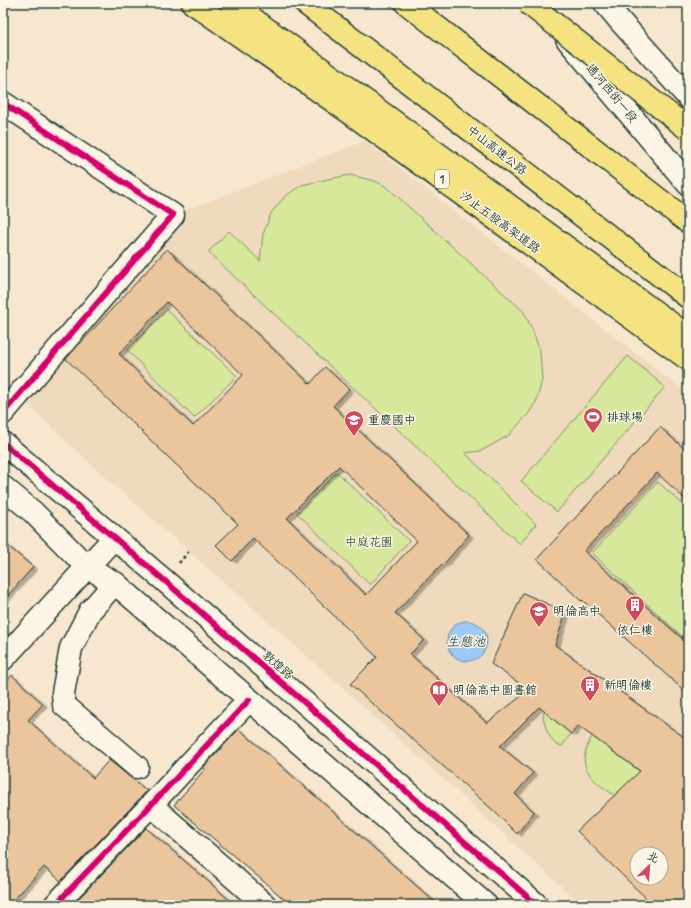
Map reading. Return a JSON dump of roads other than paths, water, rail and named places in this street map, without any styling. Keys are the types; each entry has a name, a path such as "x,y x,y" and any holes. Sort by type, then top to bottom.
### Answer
{"highway":[{"name":"汐止五股高架道路","path":"193,3 349,112 688,359"},
{"name":"1","path":"231,3 688,336"},
{"name":"中山高速公路","path":"305,3 688,297"},
{"path":"406,3 688,222"},
{"path":"528,3 688,129"}],"street":[{"name":"通河西街一段","path":"536,3 688,184"},
{"path":"605,3 688,97"},
{"path":"3,103 173,215 3,413"},
{"name":"敦煌路","path":"3,443 165,581 538,905"},
{"path":"3,487 33,512 87,567 114,583 486,905"},
{"path":"3,659 114,538"},
{"path":"114,583 90,611 71,648 63,693 64,704 136,767"},
{"path":"55,905 249,700"},
{"path":"151,805 265,905"}],"water":[{"name":"生態池","path":"467,621 481,627 487,641 481,655 467,661 453,655 447,641 453,627"}],"place":[{"name":"排球場","path":"593,434"},
{"name":"重慶國中","path":"354,437"},
{"name":"依仁樓","path":"635,622"},
{"name":"明倫高中","path":"539,628"},
{"name":"新明倫樓","path":"590,702"},
{"name":"明倫高中圖書館","path":"439,707"}],"park label":[{"name":"中庭花園","path":"369,542"}]}
